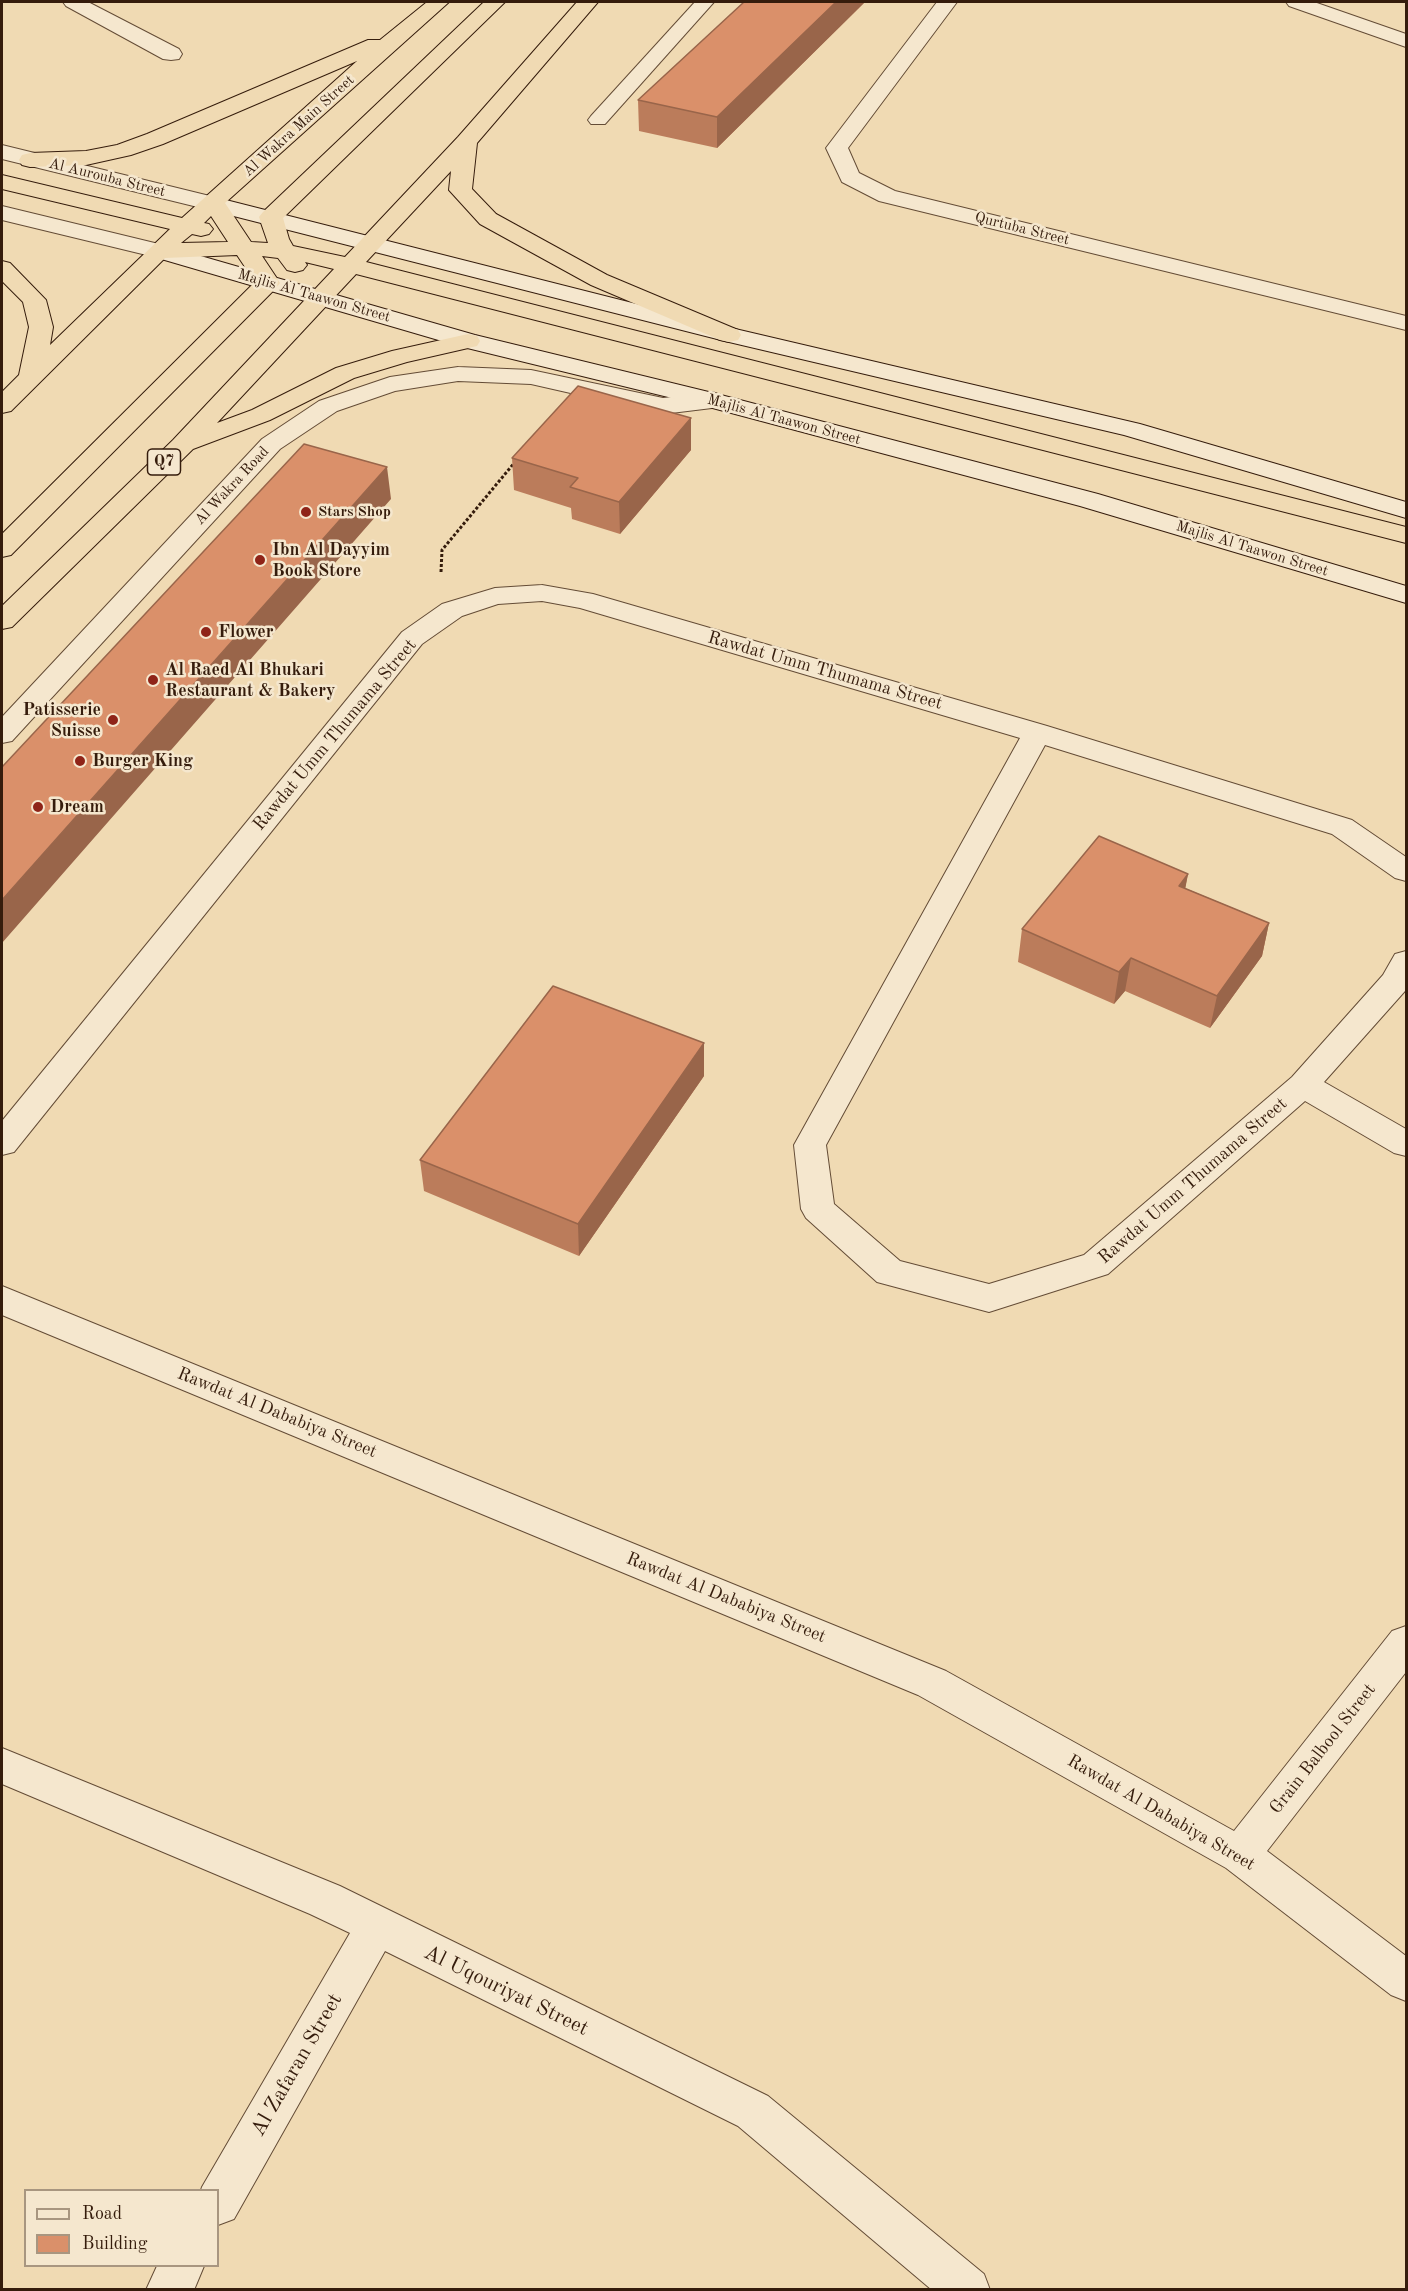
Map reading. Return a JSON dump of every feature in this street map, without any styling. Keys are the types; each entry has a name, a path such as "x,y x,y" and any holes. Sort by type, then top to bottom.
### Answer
{"highway":[{"name":"Al Wakra Main Street","path":"159,251 214,204 397,36 439,2"},
{"path":"278,236 495,2"},
{"path":"278,236 319,298 466,142 588,2"},
{"path":"30,160 86,158 134,146 397,36"},
{"path":"466,142 460,190 488,219 599,280 729,335"},
{"path":"2,182 238,241"},
{"path":"2,549 268,283 214,204"},
{"path":"278,236 349,265 1407,535"},
{"path":"2,406 159,251 278,236 370,243"},
{"path":"2,268 34,300 41,327 31,378"},
{"name":"Q7","path":"2,621 182,445 319,298"},
{"path":"182,445 261,415 345,373 401,356 468,341"}],"street":[{"path":"73,2 171,54"},
{"name":"Qurtuba Street","path":"946,2 837,148 850,177 887,196 1407,323"},
{"path":"1296,2 1407,41"},
{"path":"1330,14 1351,2"},
{"name":"Al Aurouba Street","path":"2,152 214,204"},
{"path":"214,204 278,236"},
{"path":"2,213 159,251"},
{"path":"370,243 729,335 1131,429 1407,510"},
{"name":"Majlis Al Taawon Street","path":"159,251 468,341 712,400 1089,500 1407,595"},
{"name":"Al Wakra Road","path":"2,734 271,444 328,406 390,384 458,374 531,377 663,406 712,400"},
{"name":"Rawdat Umm Thumama Street","path":"2,1143 412,638 452,610 495,596 542,593 583,600 1037,733 1342,826 1407,871"},
{"name":"Rawdat Umm Thumama Street","path":"1037,733 810,1145 818,1209 889,1272 988,1298 1096,1265 1304,1085 1394,983 1407,962"},
{"name":"Rawdat Umm Thumama Street","path":"1304,1085 1407,1144"},
{"name":"Rawdat Al Dababiya Street","path":"2,1300 932,1683 1239,1855 1407,1981"},
{"name":"Grain Balbool Street","path":"1239,1855 1407,1643"},
{"name":"Al Uqouriyat Street","path":"2,1766 325,1900 376,1928 753,2111 968,2289"},
{"name":"Al Zafaran Street","path":"219,2201 376,1928"},
{"path":"168,2289 181,2267"}],"lane":[{"path":"598,120 705,2"}],"path":[{"path":"452,610 441,580 442,550 518,460"}],"building":[{"path":"744,2 836,2 717,117 638,100"},
{"path":"578,386 691,418 619,502 570,487 578,478 512,458"},
{"path":"304,444 387,467 2,900 2,767"},
{"path":"1099,836 1188,874 1179,886 1269,923 1217,996 1131,958 1119,972 1022,929"},
{"path":"553,986 704,1043 578,1224 420,1160"}],"place":[{"name":"Stars Shop","path":"306,512"},
{"name":"Ibn Al Dayyim Book Store","path":"260,560"},
{"name":"Flower","path":"206,632"},
{"name":"Al Raed Al Bhukari Restaurant & Bakery","path":"153,680"},
{"name":"Patisserie Suisse","path":"113,720"},
{"name":"Burger King","path":"80,761"},
{"name":"Dream","path":"38,807"}]}
